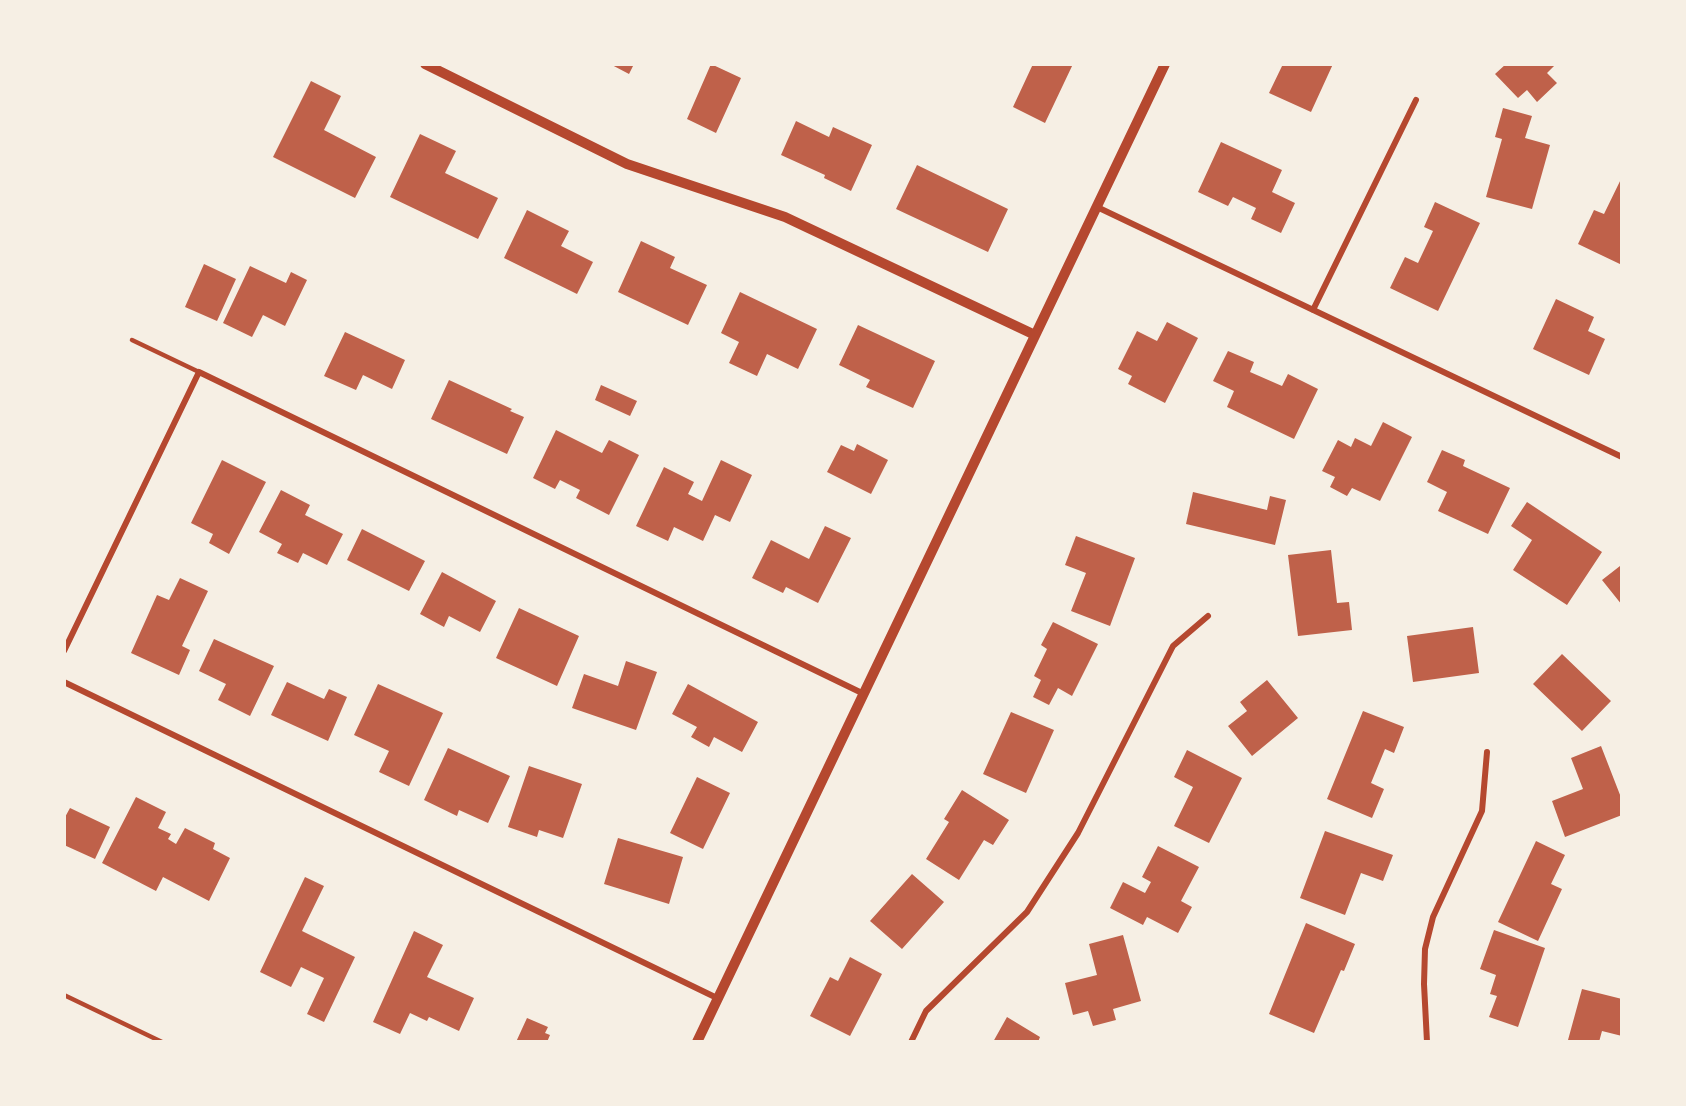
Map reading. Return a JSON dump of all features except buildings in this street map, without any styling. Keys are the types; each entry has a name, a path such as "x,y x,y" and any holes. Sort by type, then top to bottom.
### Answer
{"street":[{"path":"425,64 627,164 785,217 1035,335"},
{"path":"702,1040 717,998 1165,64"},
{"path":"1313,310 1416,100"},
{"path":"1096,207 1622,458"},
{"path":"64,651 199,372 864,694"},
{"path":"911,1041 926,1011 1027,912 1078,833 1173,646 1208,616"},
{"path":"64,682 717,998"},
{"path":"1427,1041 1425,949 1433,917 1482,811 1487,752"}],"lane":[{"path":"132,340 199,372"},
{"path":"64,995 162,1041"}]}
